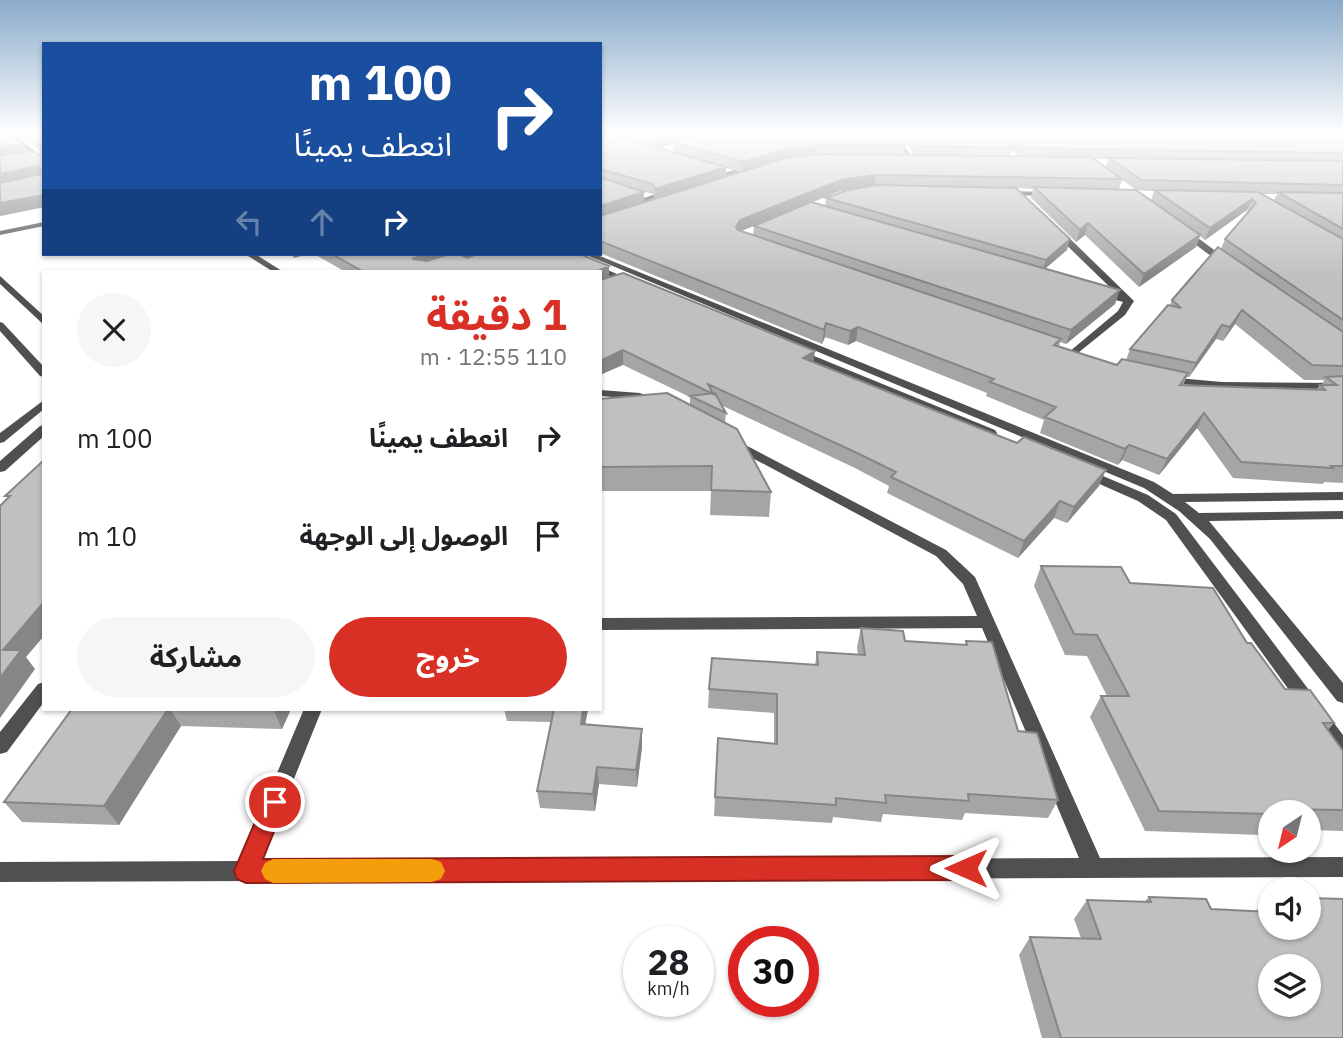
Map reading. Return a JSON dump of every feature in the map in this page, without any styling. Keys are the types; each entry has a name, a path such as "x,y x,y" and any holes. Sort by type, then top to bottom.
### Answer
{"street":[{"path":"695,184 706,180"},
{"path":"706,189 732,180"},
{"path":"602,214 649,199 683,192 602,221"},
{"path":"993,193 1057,194"},
{"path":"1017,194 1027,202"},
{"path":"637,195 649,199"},
{"path":"0,225 42,215"},
{"path":"1046,220 1129,302"},
{"path":"0,233 42,224"},
{"path":"1178,228 1232,267"},
{"path":"252,256 276,270"},
{"path":"567,256 594,270"},
{"path":"593,256 1149,485 1197,517 1343,696"},
{"path":"602,274 1143,498 1171,517 1343,749"},
{"path":"618,282 638,274"},
{"path":"0,279 42,320"},
{"path":"1089,290 1129,302"},
{"path":"1073,354 1122,313 1129,302"},
{"path":"0,325 42,372"},
{"path":"1059,349 1086,358"},
{"path":"1156,378 1222,385 1343,386"},
{"path":"602,393 640,396 671,411"},
{"path":"0,439 42,405"},
{"path":"0,468 42,431"},
{"path":"716,434 941,553 970,581 1094,868"},
{"path":"1143,498 1343,496"},
{"path":"1171,517 1343,515"},
{"path":"602,624 989,622"},
{"path":"0,746 42,692"},
{"path":"246,871 312,711"},
{"path":"0,872 1343,867"}],"building":[{"path":"42,180 42,195 0,203 0,183"},
{"path":"602,180 610,180 644,192 602,205"},
{"path":"640,180 683,180 655,189 653,184"},
{"path":"713,180 840,180 740,220 736,227 738,230 1061,339 1054,345 1117,365 1122,359 1188,373 1180,385 1325,390 1320,385 1337,385 1326,377 1343,376 1343,466 1331,466 1333,468 1241,462 1204,413 1167,459 1129,445 1125,449 1045,417 1056,407 990,382 994,379 858,327 850,331 826,323 824,330 602,242 602,215"},
{"path":"1159,180 1343,180 1343,185"},
{"path":"877,185 1016,188 1070,239 1046,260 826,198 848,190"},
{"path":"1034,187 1136,190 1200,235 1144,274 1088,223 1080,230"},
{"path":"1154,190 1258,192 1343,239 1343,320 1225,239 1256,203 1252,199 1210,228"},
{"path":"1278,192 1343,193 1343,229"},
{"path":"811,202 1120,290 1071,330 754,226"},
{"path":"1218,247 1343,332 1343,366 1312,365 1242,310 1230,327 1222,325 1196,363 1130,349 1168,305 1181,308 1172,300"},
{"path":"336,256 420,256 412,259 427,261 443,256 585,256 609,266 600,270 360,270"},
{"path":"623,273 815,351 803,358 1017,443 1024,437 1106,470 1074,507 1060,501 1024,541 891,477 896,472 708,384 713,394 623,350 602,360 602,279"},
{"path":"667,393 737,429 771,492 711,490 712,466 602,467 602,399"},
{"path":"715,393 726,413 690,396"},
{"path":"42,462 42,604 3,650 21,650 0,678 0,506 10,496 5,496"},
{"path":"1041,566 1121,567 1130,583 1213,588 1247,643 1251,643 1285,689 1310,690 1334,723 1323,723 1343,751 1343,810 1321,810 1321,800 1258,800 1258,814 1159,811 1101,696 1129,696 1097,635 1074,634"},
{"path":"861,628 903,631 905,641 967,645 966,641 992,642 1018,731 1037,733 1058,800 968,794 969,801 885,795 886,803 836,798 836,805 715,797 718,738 777,744 777,694 709,689 712,658 818,665 817,652 865,655"},
{"path":"71,711 167,711 104,806 4,802"},
{"path":"554,711 583,711 581,724 642,729 636,770 597,767 593,794 537,791"},
{"path":"1149,897 1206,899 1211,909 1258,911 1258,940 1321,940 1321,898 1343,899 1343,1038 1061,1038 1030,937 1101,939 1087,900 1151,902"}],"slow traffic":[{"path":"273,871 432,871"}],"route":[{"path":"275,802 246,871 966,868"}]}
